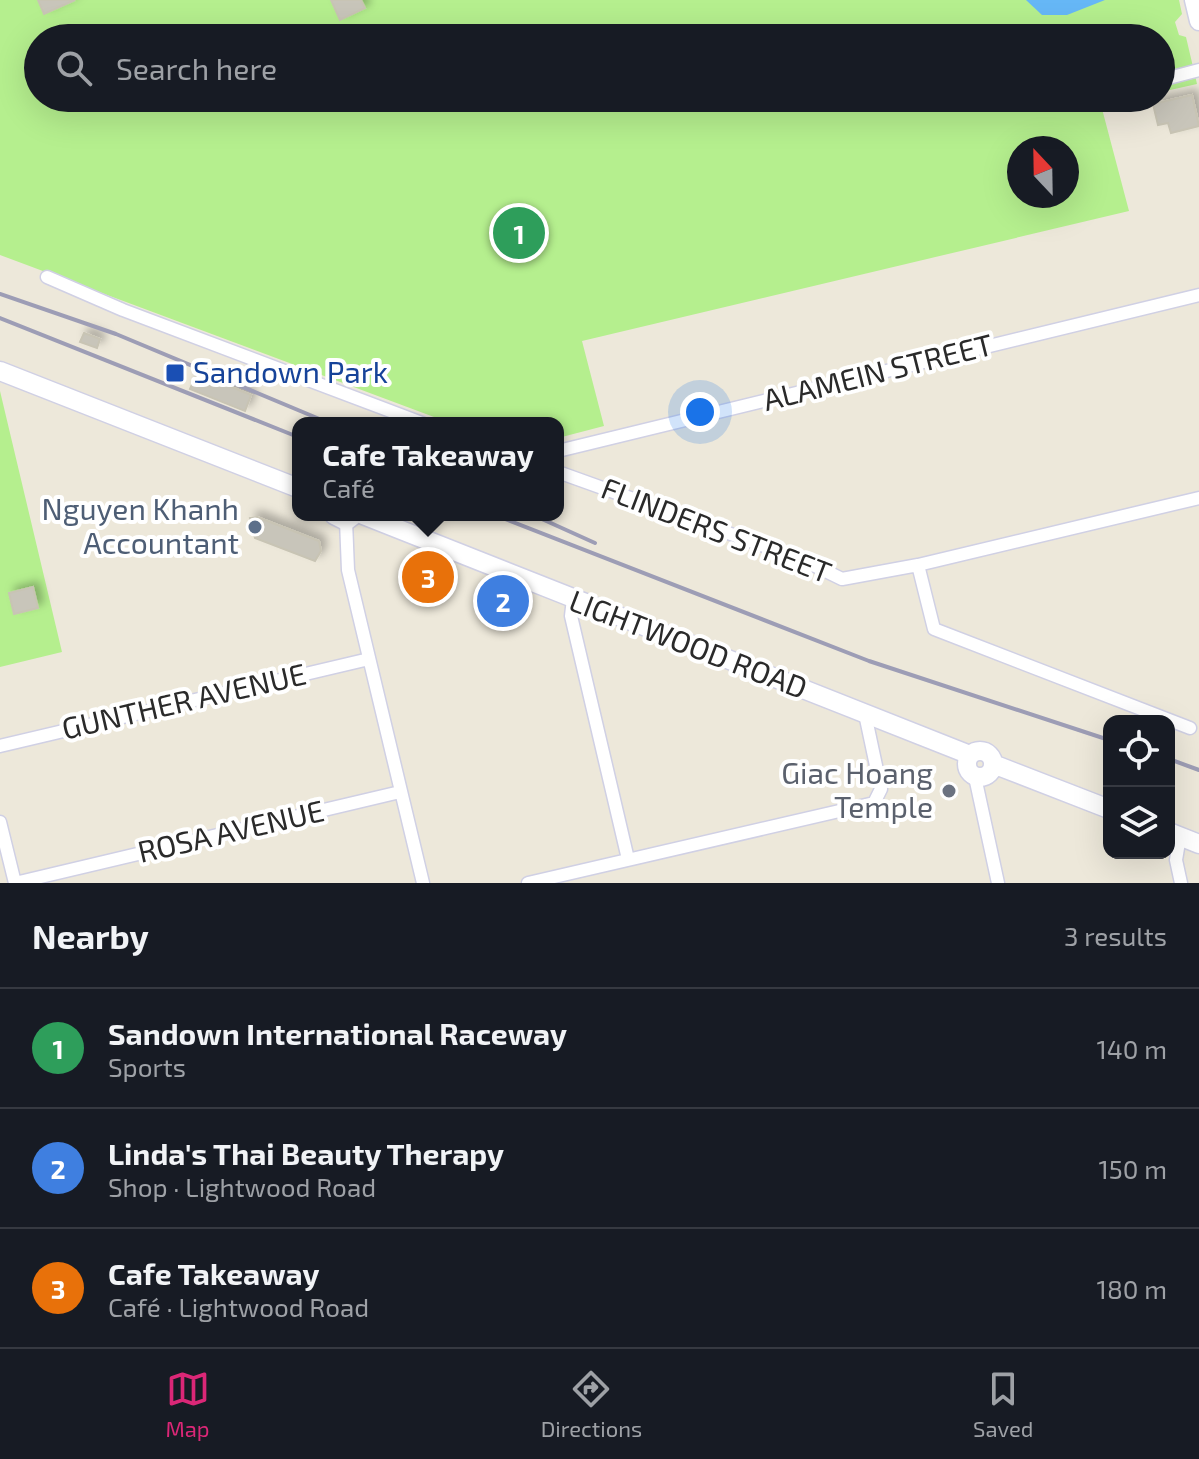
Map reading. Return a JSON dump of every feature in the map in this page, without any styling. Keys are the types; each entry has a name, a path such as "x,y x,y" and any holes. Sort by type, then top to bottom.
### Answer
{"main road":[{"path":"1194,0 1199,21"},
{"path":"0,371 292,486"},
{"name":"LIGHTWOOD ROAD","path":"360,521 573,599 970,755"},
{"path":"993,764 987,775 975,777 966,767 970,755 982,751 990,756 993,764 1103,807"},
{"path":"1175,834 1199,844"}],"street":[{"path":"1175,76 1199,70"},
{"path":"47,277 406,417"},
{"name":"ALAMEIN STREET","path":"564,450 1199,295"},
{"name":"FLINDERS STREET","path":"564,474 803,560 842,579 918,565 1199,498"},
{"path":"347,521 343,532 348,570 423,883"},
{"path":"918,565 934,629 1190,728"},
{"path":"573,599 571,616 628,859"},
{"name":"GUNTHER AVENUE","path":"0,746 369,659"},
{"path":"528,883 874,803 881,789 865,714"},
{"path":"975,777 998,883"},
{"name":"ROSA AVENUE","path":"15,883 400,792"},
{"path":"0,822 15,883"},
{"path":"1175,847 1181,883"}],"green space":[{"path":"0,0 1179,0 1182,14 1175,22 1179,35 1186,37 1197,84 1175,89 1175,24 24,24 24,112 1103,112 1129,211 582,341 604,426 564,436 564,417 434,417 0,255"},
{"path":"0,391 62,652 0,667"}],"water":[{"path":"1026,0 1105,0 1067,15 1042,15"}],"building":[{"path":"38,0 75,0 44,14"},
{"path":"331,0 361,0 365,8 340,20"},
{"path":"1192,95 1199,126 1171,133 1168,123 1158,125 1155,112 1175,112 1175,99"},
{"path":"84,333 100,339 97,348 80,342"},
{"path":"197,373 251,395 245,411 190,389"},
{"path":"257,517 319,541 321,551 315,561 255,538 250,518"},
{"path":"33,587 38,608 14,614 9,593"}],"railway":[{"path":"0,294 116,334 315,417"},
{"path":"0,318 292,435"},
{"path":"510,521 869,661 1103,738"},
{"path":"546,521 595,543"},
{"path":"1175,761 1199,770"}],"place":[{"name":"Sandown International Raceway","path":"519,233"},
{"name":"Sandown Park","path":"175,373"},
{"name":"Nguyen Khanh Accountant","path":"255,527"},
{"name":"Cafe Takeaway","path":"428,577"},
{"name":"Linda's Thai Beauty Therapy","path":"503,601"},
{"name":"Giac Hoang Temple","path":"949,791"}]}
